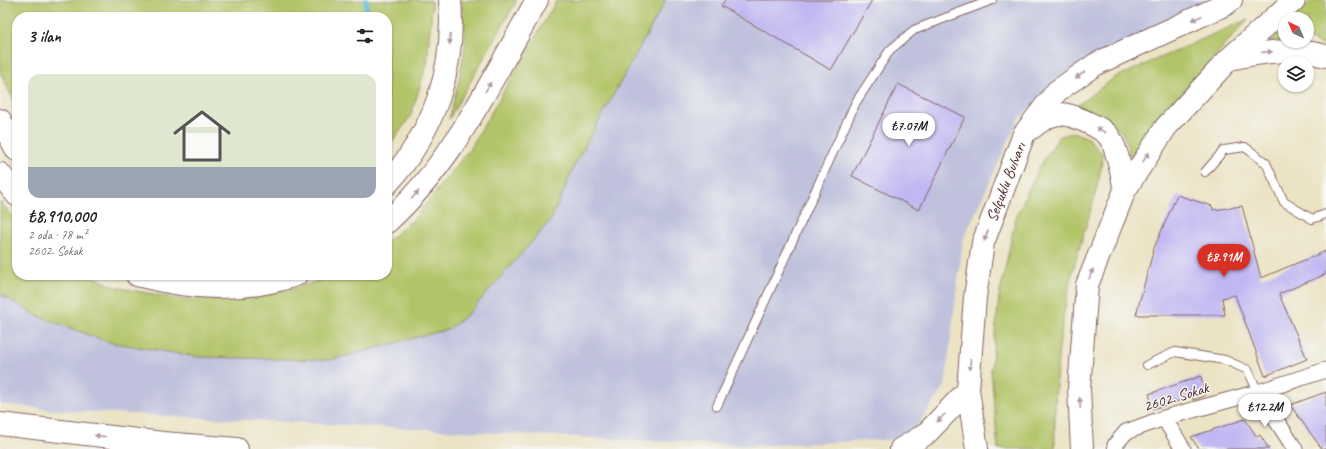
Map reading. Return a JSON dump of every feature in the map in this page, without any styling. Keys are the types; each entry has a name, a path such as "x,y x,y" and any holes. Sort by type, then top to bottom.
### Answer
{"main road":[{"path":"392,178 409,156 436,109 444,82 449,53 450,0"},
{"path":"392,218 406,205 429,178 458,137 537,0"},
{"name":"Selçuklu Bulvarı","path":"977,449 968,390 975,297 983,243 1024,134 1056,91 1096,64 1232,0"},
{"path":"1082,447 1079,389 1087,285 1125,190 1166,127 1229,59 1294,0"},
{"path":"1229,59 1254,53 1280,51 1312,52 1326,56"},
{"path":"1024,134 1043,119 1060,114 1085,121 1108,135 1118,156 1125,190"},
{"path":"0,120 12,141"},
{"path":"0,174 12,189"},
{"path":"160,280 192,287 235,287 280,280"},
{"path":"901,449 926,434 968,390"},
{"path":"0,424 163,443 237,449"}],"street":[{"name":"2602. Sokak","path":"1116,449 1115,445 1126,432 1164,418 1258,392 1326,370"},
{"path":"1258,392 1294,449"},
{"path":"1164,418 1183,449"}],"lane":[{"path":"717,406 856,102 890,50 914,30 992,0"},
{"path":"1205,172 1224,150 1245,147 1266,163 1284,202 1312,219 1326,214"},
{"path":"1147,365 1175,352 1225,360 1248,370 1258,392"}],"shaded area":[{"path":"666,0 1209,0 1060,76 1018,120 963,240 945,386 907,439 749,446 53,410 0,404 0,294 38,316 108,342 199,357 449,329 469,313 551,220 575,164"}],"green space":[{"path":"0,0 431,0 432,7 427,64 411,115 392,143 392,12 12,12 12,97 0,72"},
{"path":"461,0 517,0 449,119 459,80 466,40"},
{"path":"557,0 666,0 575,164 551,220 469,313 449,329 330,360 199,357 108,342 38,316 0,294 0,202 12,215 12,280 100,280 115,287 181,299 250,299 303,286 320,280 392,280 392,237 414,219 471,147"},
{"path":"1312,0 1326,0 1326,47 1314,41 1314,12 1300,12"},
{"path":"1248,19 1161,117 1133,163 1123,133 1100,116 1075,107 1114,78"},
{"path":"1278,33 1278,41 1269,42"},
{"path":"1073,132 1088,138 1103,155 1098,183 1074,267 1064,313 1056,380 1055,449 998,449 991,370 999,297 1016,217 1039,167 1059,137"}],"building":[{"path":"725,0 872,0 831,70 721,6"},
{"path":"898,84 965,117 919,210 852,176"},
{"path":"1177,195 1212,206 1213,210 1242,206 1261,278 1326,251 1326,274 1279,294 1307,359 1265,376 1235,295 1222,298 1225,315 1136,315 1154,248"},
{"path":"1201,376 1205,396 1193,400 1193,396 1153,409 1149,394"},
{"path":"1326,392 1326,449 1322,449 1290,405"},
{"path":"1245,419 1257,437 1260,435 1269,449 1199,449 1191,437"}],"waterway":[{"path":"366,0 367,12"}]}
